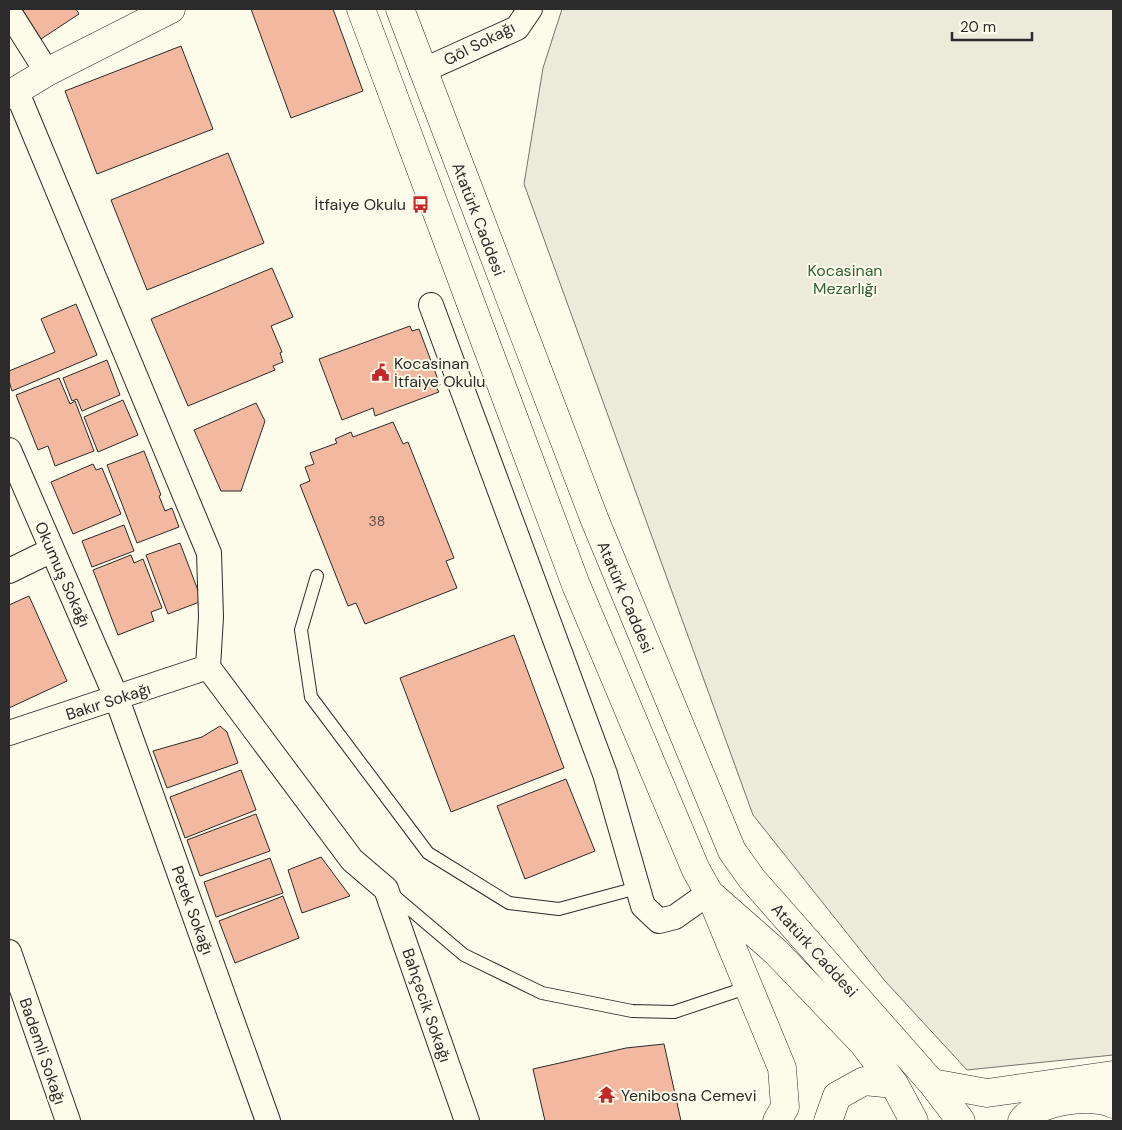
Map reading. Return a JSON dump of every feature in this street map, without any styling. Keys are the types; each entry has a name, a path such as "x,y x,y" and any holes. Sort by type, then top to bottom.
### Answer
{"main road":[{"path":"12,92 47,72 171,9"},
{"path":"361,9 576,585 696,870 709,893 750,987 782,1068 785,1107 777,1121"},
{"name":"Atatürk Caddesi","path":"400,9 422,71 594,518 732,851 752,879 932,1083 961,1121"},
{"path":"709,893 752,879"},
{"path":"709,893 776,952 863,1043 894,1084 914,1121"},
{"path":"932,1083 988,1092 1113,1075"},
{"path":"828,1121 837,1096 864,1081 894,1084"},
{"path":"1022,1121 1028,1114 1066,1100 1104,1099 1113,1104"}],"street":[{"name":"Göl Sokağı","path":"422,71 517,28 530,9"},
{"path":"9,12 47,72"},
{"path":"12,92 209,553 210,617 208,667 352,860 386,889"},
{"path":"431,305 605,774 643,906 659,921 674,917 709,893"},
{"name":"Okumuş Sokağı","path":"9,450 117,699"},
{"path":"9,571 52,550"},
{"name":"Bakır Sokağı","path":"9,733 117,699 208,667"},
{"name":"Petek Sokağı","path":"117,699 268,1121"},
{"name":"Bahçecik Sokağı","path":"386,889 467,1121"},
{"name":"Bademli Sokağı","path":"9,952 68,1121"}],"lane":[{"path":"317,576 301,630 311,697 428,853 509,903 559,909 637,888"},
{"path":"386,889 464,955 542,993 632,1012 674,1012 750,987"}],"green space":[{"name":"Kocasinan Mezarlığı","path":"562,9 1113,9 1113,1055 967,1070 885,981 753,815 524,184 543,68"}],"building":[{"path":"22,9 76,9 79,14 41,39"},
{"path":"251,9 333,9 363,91 291,118"},
{"path":"181,46 213,129 97,174 65,91"},
{"path":"228,153 264,243 147,290 111,200"},
{"path":"272,268 293,317 271,326 282,352 280,353 283,362 273,366 275,370 188,406 151,319"},
{"path":"76,304 97,355 12,391 9,371 55,352 41,319"},
{"name":"Kocasinan İtfaiye Okulu","path":"410,326 412,331 419,329 440,385 436,387 439,392 375,416 373,408 342,420 319,359"},
{"path":"107,360 120,395 82,411 77,399 72,401 63,378"},
{"path":"59,378 70,404 75,401 94,451 55,466 48,446 38,450 16,395"},
{"path":"123,400 138,435 98,452 84,417"},
{"path":"256,403 265,421 241,491 221,491 194,430"},
{"path":"393,422 403,444 408,442 454,558 446,561 457,588 365,624 356,603 348,606 300,485 310,481 305,467 314,464 310,453 337,443 335,439 351,432 353,437"},
{"path":"144,451 161,495 159,496 165,511 172,508 179,527 137,543 107,465"},
{"path":"93,464 96,470 102,468 121,514 73,534 51,482"},
{"path":"124,525 134,551 92,567 82,541"},
{"path":"180,543 202,601 168,614 146,555"},
{"path":"131,555 134,563 143,559 162,608 151,612 154,621 118,635 93,570"},
{"path":"29,596 67,681 9,708 9,605"},
{"path":"514,635 564,768 451,812 400,678"},
{"path":"220,726 227,732 238,763 167,788 153,751 202,737"},
{"path":"241,770 256,810 185,838 170,797"},
{"path":"566,779 595,851 525,879 497,806"},
{"path":"256,814 270,851 200,876 187,840"},
{"path":"321,857 350,896 302,913 288,870"},
{"path":"270,858 283,893 216,917 204,882"},
{"path":"283,896 299,938 235,963 219,921"},
{"name":"Yenibosna Cemevi","path":"664,1044 681,1121 545,1121 533,1069 626,1048"}],"place":[{"name":"İtfaiye Okulu","path":"420,204"},
{"name":"Kocasinan İtfaiye Okulu","path":"380,372"},
{"name":"Yenibosna Cemevi","path":"607,1095"}]}
